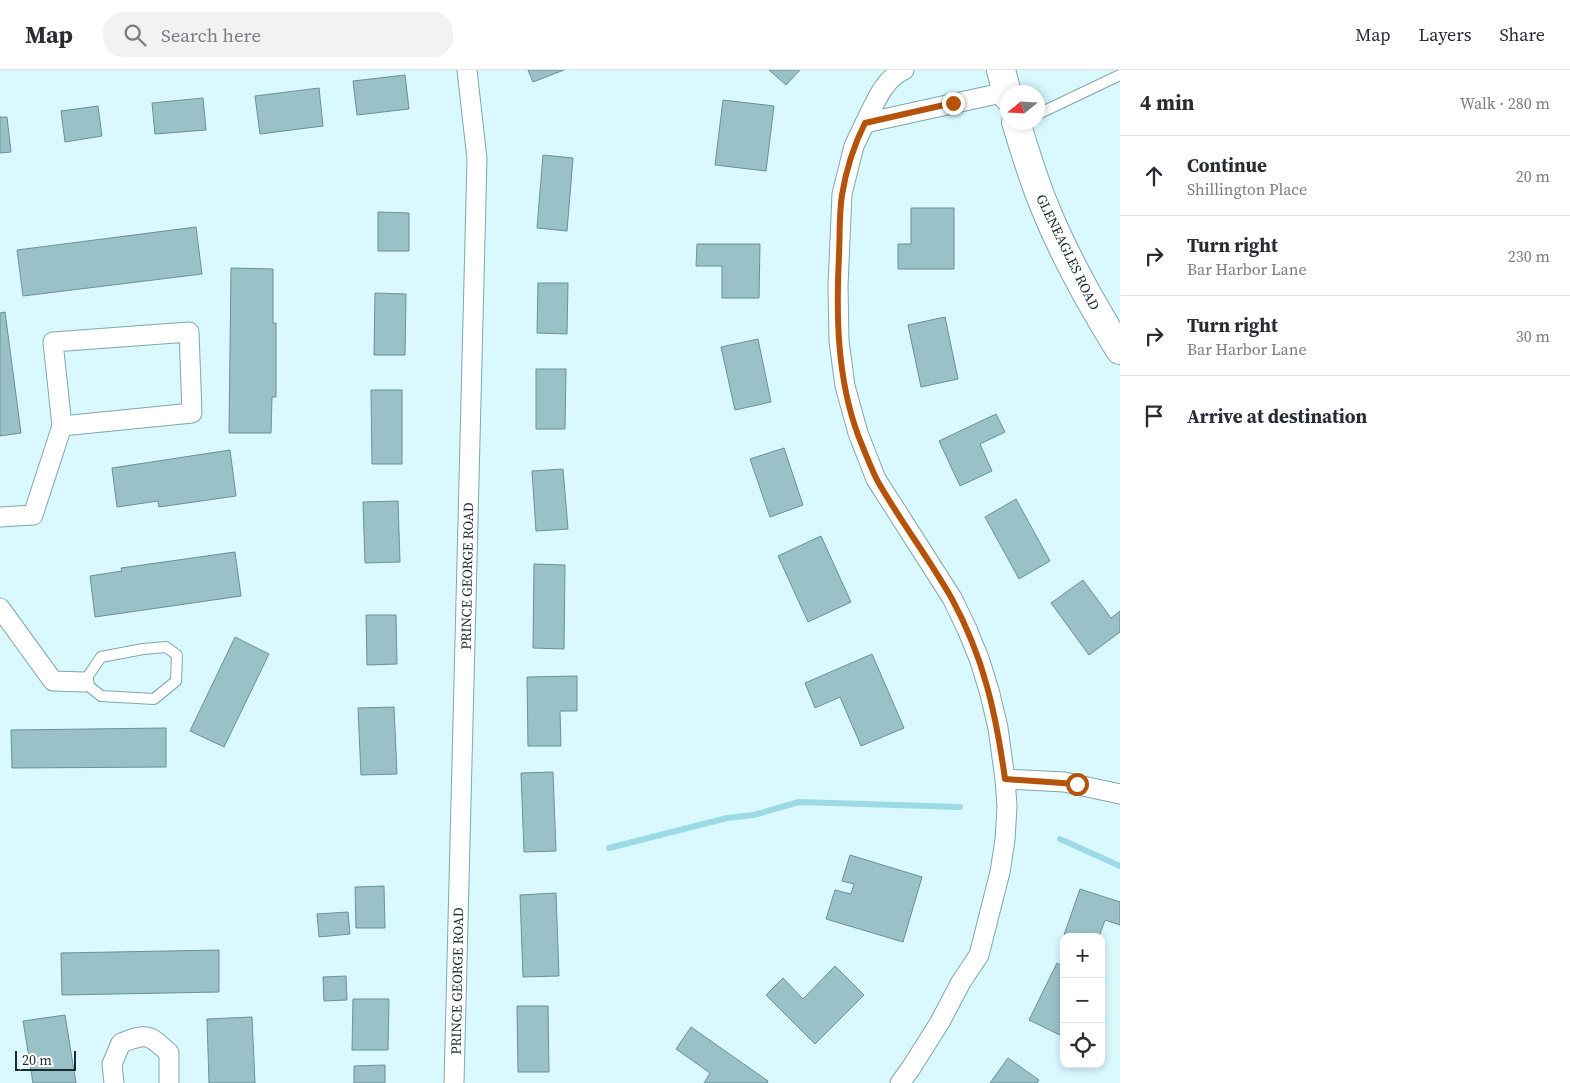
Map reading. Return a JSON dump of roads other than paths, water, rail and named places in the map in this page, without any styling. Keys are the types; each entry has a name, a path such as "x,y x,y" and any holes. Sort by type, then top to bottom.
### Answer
{"street":[{"name":"PRINCE GEORGE ROAD","path":"454,1083 477,159 467,70"},
{"path":"900,1083 935,1030 961,982 979,955 1001,864 1007,806 998,728 990,694 970,637 952,598 876,479 858,433 845,386 839,341 838,286 842,194 854,146 878,96 897,73 904,70"},
{"path":"865,123 1000,87"},
{"name":"GLENEAGLES ROAD","path":"1019,130 1046,211 1078,278 1120,350"},
{"path":"0,517 32,515 62,426 53,342 189,332 192,413 62,426"},
{"path":"0,608 53,681 84,682"},
{"path":"1005,779 1071,783 1120,794"},
{"path":"114,1083 112,1064 121,1043 137,1036 152,1037 169,1052 169,1083"}],"lane":[{"path":"1045,111 1120,75"},
{"path":"166,647 177,655 176,681 154,698 101,696 84,682 101,658 143,648 166,647"}],"waterway":[{"path":"609,848 727,818 754,815 799,802 960,807"},
{"path":"1060,839 1120,866"}]}
